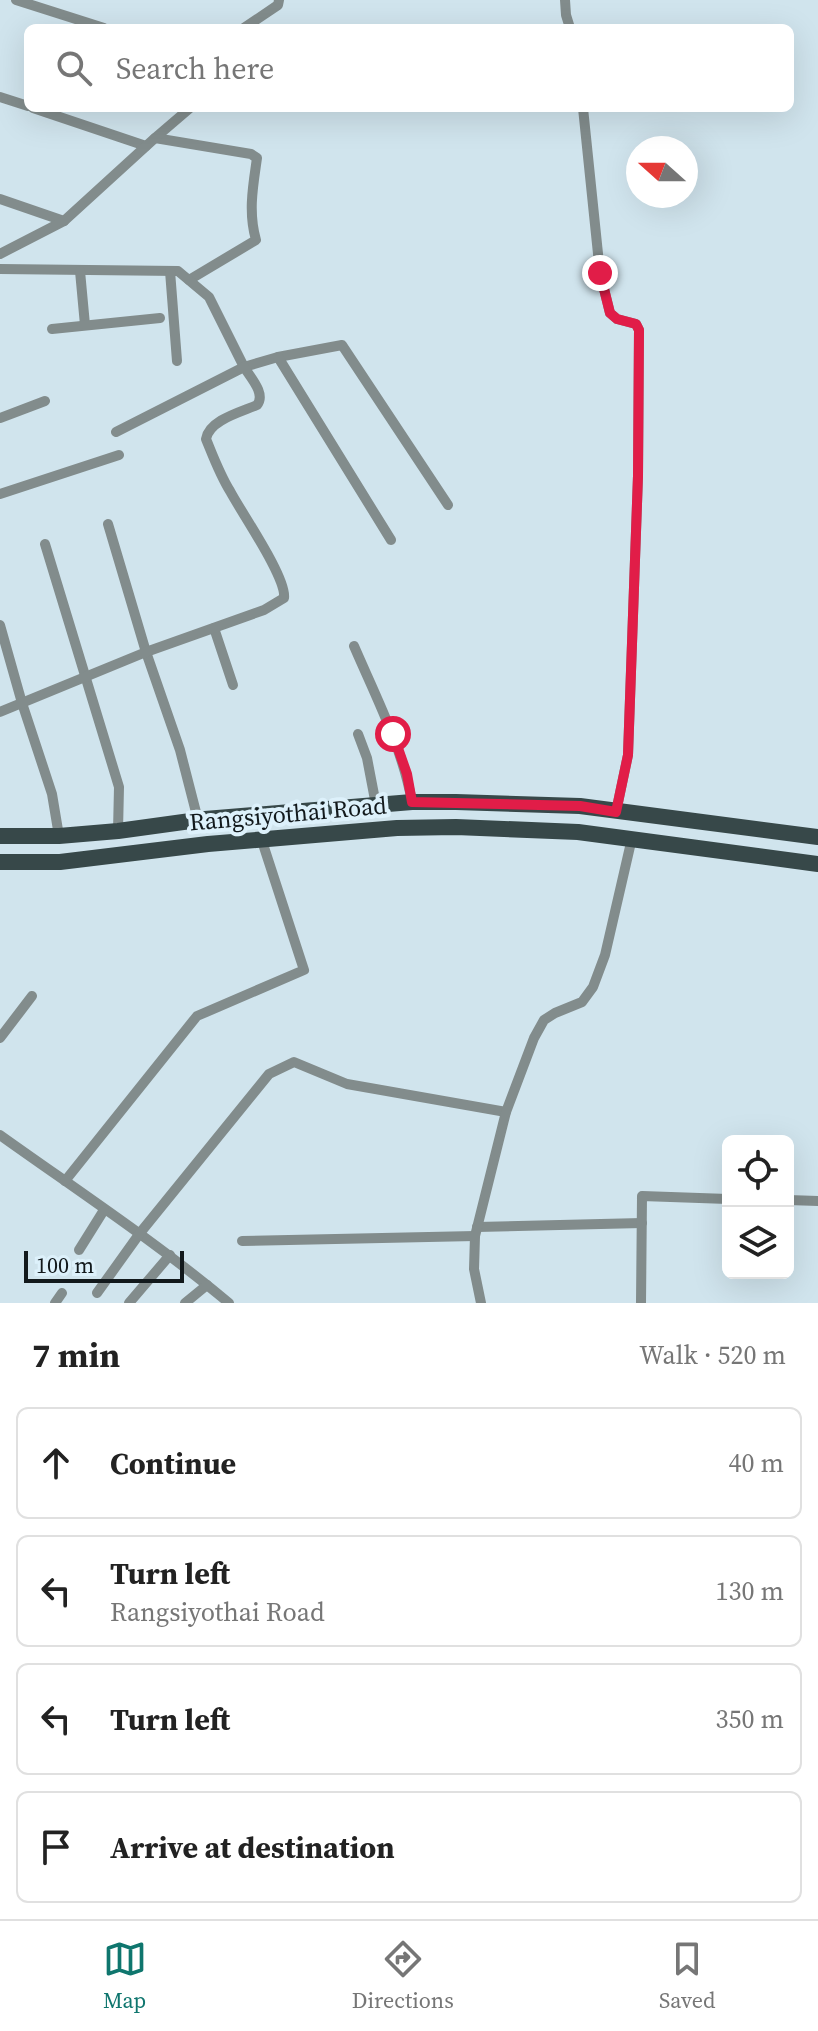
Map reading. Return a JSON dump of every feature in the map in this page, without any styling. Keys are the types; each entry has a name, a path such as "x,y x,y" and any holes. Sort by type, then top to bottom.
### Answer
{"main road":[{"name":"Rangsiyothai Road","path":"0,836 59,836 412,802 567,806 818,837"},
{"path":"202,820 208,844"},
{"name":"Rangsiyothai Road","path":"0,862 60,862 208,844 397,828 456,827 578,832 818,864"}],"street":[{"path":"16,0 91,24"},
{"path":"250,24 278,5 279,0"},
{"path":"565,0 569,24"},
{"path":"0,97 24,105"},
{"path":"47,112 150,142 251,154 257,158 251,198 256,240 189,280"},
{"path":"0,254 64,221 185,112"},
{"path":"583,112 600,273 609,310 614,317 635,323 639,330 638,476 628,755 616,812"},
{"path":"0,199 64,221"},
{"path":"0,269 178,271 209,297 261,396 257,405 225,418 210,429 206,439 228,489 276,572 285,595 264,610 146,652 0,712"},
{"path":"80,271 85,325"},
{"path":"170,271 177,361"},
{"path":"52,329 160,318"},
{"path":"116,432 244,367 342,345 448,505"},
{"path":"278,357 391,540"},
{"path":"0,418 45,401"},
{"path":"0,494 119,455"},
{"path":"108,524 146,652 202,820"},
{"path":"45,544 119,787 118,831"},
{"path":"0,625 52,794 59,836"},
{"path":"214,628 233,685"},
{"path":"354,646 393,734 407,774 412,802"},
{"path":"358,734 367,758 376,805"},
{"path":"481,1303 474,1269 476,1231 506,1112 544,1020 582,1002 593,987 605,955 632,838"},
{"path":"65,1181 197,1016 304,970 262,841"},
{"path":"0,1038 32,996"},
{"path":"97,1293 140,1233 269,1074 294,1062 347,1084 506,1112"},
{"path":"0,1135 170,1255 229,1303"},
{"path":"641,1303 642,1196 722,1199"},
{"path":"794,1200 818,1201"},
{"path":"79,1250 104,1210"},
{"path":"242,1241 642,1223"},
{"path":"129,1303 170,1255"},
{"path":"185,1303 207,1285"},
{"path":"55,1303 62,1293"}],"route":[{"path":"393,734 407,774 412,802 580,806 616,812 628,755 638,476 639,330 636,324 617,319 610,313 600,273"}]}
